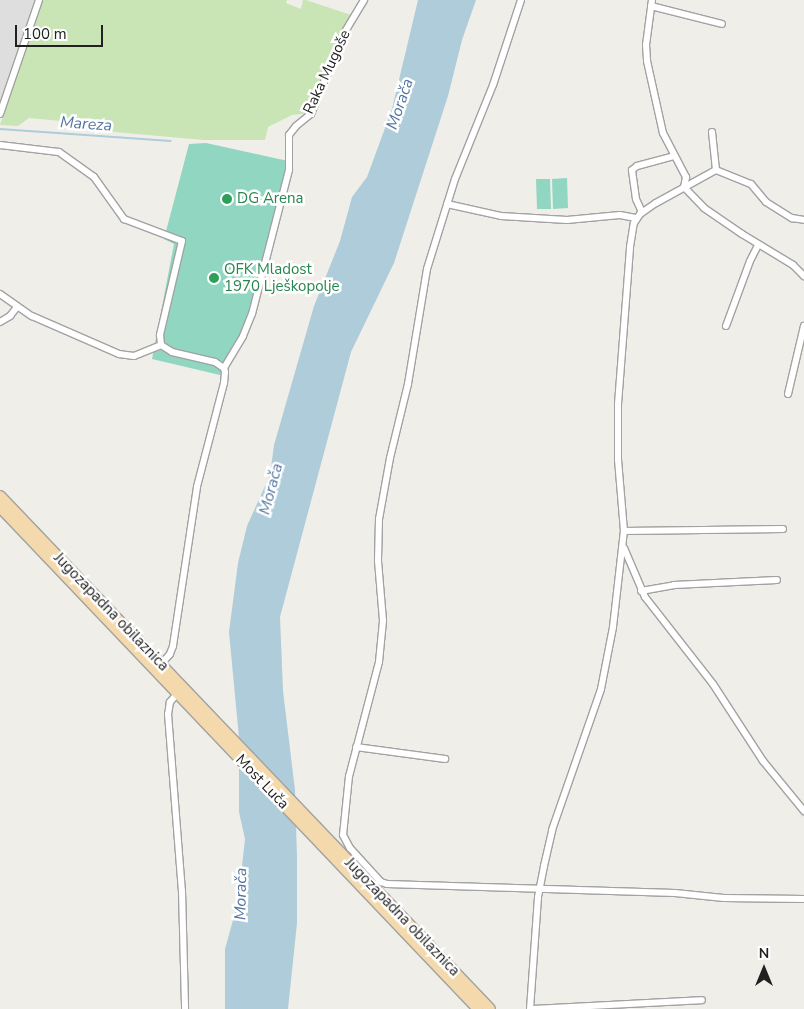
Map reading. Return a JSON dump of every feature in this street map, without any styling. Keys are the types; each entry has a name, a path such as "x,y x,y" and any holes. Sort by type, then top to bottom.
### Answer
{"main road":[{"name":"Jugozapadna obilaznica","path":"0,496 161,664 219,731"},
{"name":"Jugozapadna obilaznica","path":"0,507 177,694 219,731"},
{"name":"Most Luča","path":"219,731 311,827"},
{"name":"Jugozapadna obilaznica","path":"311,827 478,1009"},
{"name":"Jugozapadna obilaznica","path":"311,827 490,1009"}],"street":[{"path":"0,114 39,0"},
{"name":"Raka Mugoše","path":"224,368 244,336 252,314 288,175 290,135 296,126 311,114 343,35 364,0"},
{"path":"521,0 493,85 447,204 427,269 408,384 381,510 378,549 383,622 382,642 372,695 349,776 343,835 350,848 381,882 387,884 453,888 539,888 676,893 724,898 804,899"},
{"path":"684,187 687,180 662,133 646,61 651,3 722,24"},
{"path":"712,132 716,170"},
{"path":"0,145 59,152 94,176 124,218 182,241 162,326 161,344"},
{"path":"642,212 636,199 632,170 637,166 674,156"},
{"path":"702,1000 531,1009 539,888 552,830 589,726 604,676 623,547 624,531 618,460 618,404 630,247 636,218 642,212 716,170 751,184 766,202 792,218 804,220"},
{"path":"684,187 696,202 758,245 793,265 804,276"},
{"path":"447,204 501,216 567,220 620,215 636,218"},
{"path":"726,326 750,261 758,245"},
{"path":"0,294 17,307 118,354 134,356 161,344"},
{"path":"0,322 10,316 17,307"},
{"path":"788,394 804,326"},
{"path":"161,344 172,352 215,362 224,368 224,383 197,486 173,646 170,654 161,664"},
{"path":"624,531 783,529"},
{"path":"623,547 641,591 713,684 764,760 804,812"},
{"path":"641,591 674,585 777,580"},
{"path":"177,694 170,702 168,714 182,892 185,1009"},
{"path":"356,747 444,759"}],"shaded area":[{"path":"0,0 35,0 36,3 0,106"}],"green space":[{"path":"42,0 287,0 286,3 301,9 303,0 306,0 354,16 311,113 292,115 268,127 265,140 204,140 114,132 93,124 29,118 18,126 0,125"},
{"name":"OFK Mladost 1970 Lješkopolje","path":"206,143 288,161 251,311 220,375 152,359 174,244 164,239 189,144"},
{"path":"567,178 568,208 553,209 552,179"},
{"path":"536,179 550,179 551,209 537,209"}],"water":[{"name":"Morača","path":"418,0 476,0 462,40 448,96 394,263 351,352 280,617 283,691 295,790 297,858 297,923 288,1009 225,1009 225,949 238,902 245,839 239,812 239,738 229,632 238,563 247,526 270,475 274,445 314,306 340,241 352,197 367,177 392,109"}],"waterway":[{"name":"Mareza","path":"0,129 171,141"}],"place":[{"name":"DG Arena","path":"227,199"},
{"name":"OFK Mladost 1970 Lješkopolje","path":"214,278"}]}
